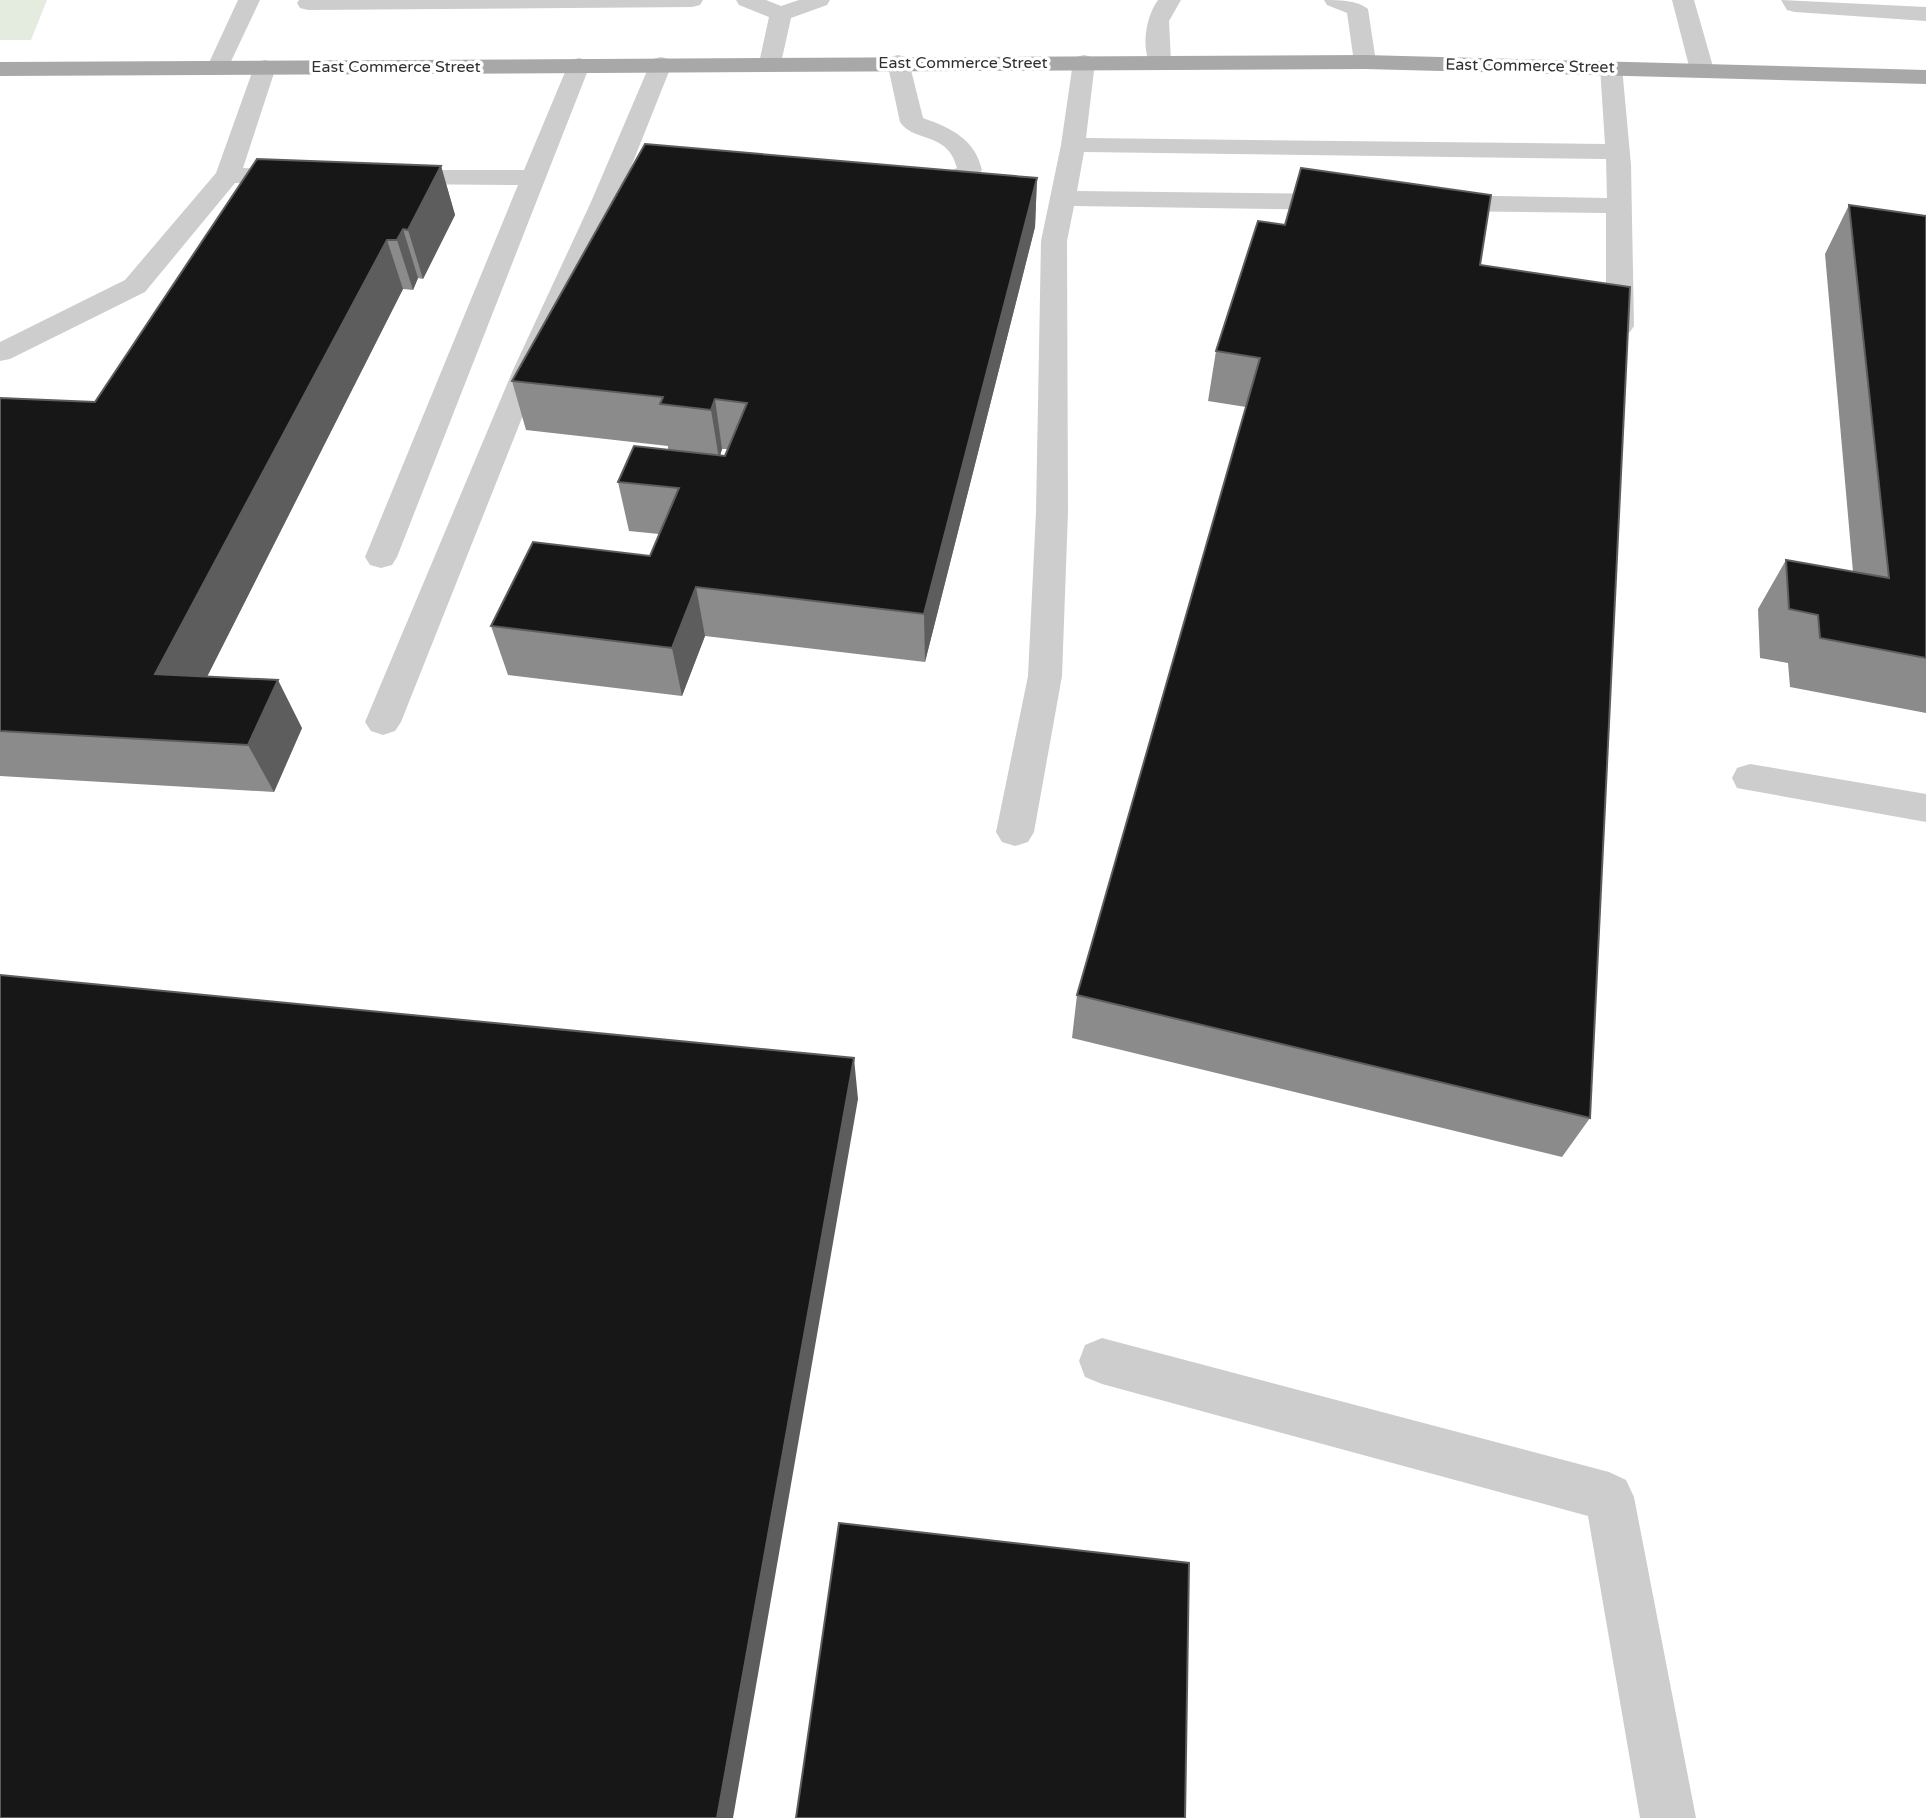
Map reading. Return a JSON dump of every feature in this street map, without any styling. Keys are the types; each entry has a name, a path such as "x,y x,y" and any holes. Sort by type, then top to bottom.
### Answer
{"main road":[{"name":"East Commerce Street","path":"8,69 898,62 1365,62 1926,76"}],"street":[{"path":"218,67 249,0"},
{"path":"308,3 692,0"},
{"path":"747,0 781,14 819,0"},
{"path":"1160,62 1157,25 1160,10 1170,0"},
{"path":"1335,0 1357,9 1365,62"},
{"path":"1683,0 1702,70"},
{"path":"1792,0 1795,5 1926,14"},
{"path":"770,64 781,14"},
{"path":"898,62 912,122 949,136 968,156 970,170 961,178 936,182 899,180"},
{"path":"1014,832 1045,676 1052,512 1054,241 1073,145 1084,62"},
{"path":"383,722 527,370 604,202 661,64"},
{"path":"381,557 579,65"},
{"path":"0,354 135,286 228,175 265,67"},
{"path":"1611,67 1618,152 1620,326"},
{"path":"1073,145 1618,152"},
{"path":"228,175 319,177"},
{"path":"373,177 534,178"},
{"path":"1063,198 1369,202"},
{"path":"1411,203 1619,206"},
{"path":"1750,778 1926,808"},
{"path":"1102,1361 1609,1497 1668,1818"}],"shaded area":[{"path":"0,0 47,0 31,40 0,40"}],"building":[{"path":"645,144 1037,178 924,614 696,587 672,648 491,626 533,542 650,556 679,488 618,482 634,446 725,456 747,403 715,399 711,410 660,404 663,397 512,381"},
{"path":"257,159 441,166 408,230 403,229 397,240 387,240 155,674 278,680 248,745 0,731 0,398 95,402"},
{"path":"1301,168 1491,195 1480,265 1630,287 1590,1118 1077,995 1260,358 1216,351 1258,221 1285,225"},
{"path":"1849,205 1926,216 1926,658 1820,638 1818,615 1789,609 1786,560 1889,578"},
{"path":"0,975 854,1058 717,1818 0,1818"},
{"path":"839,1523 1189,1563 1185,1818 796,1818"}]}
